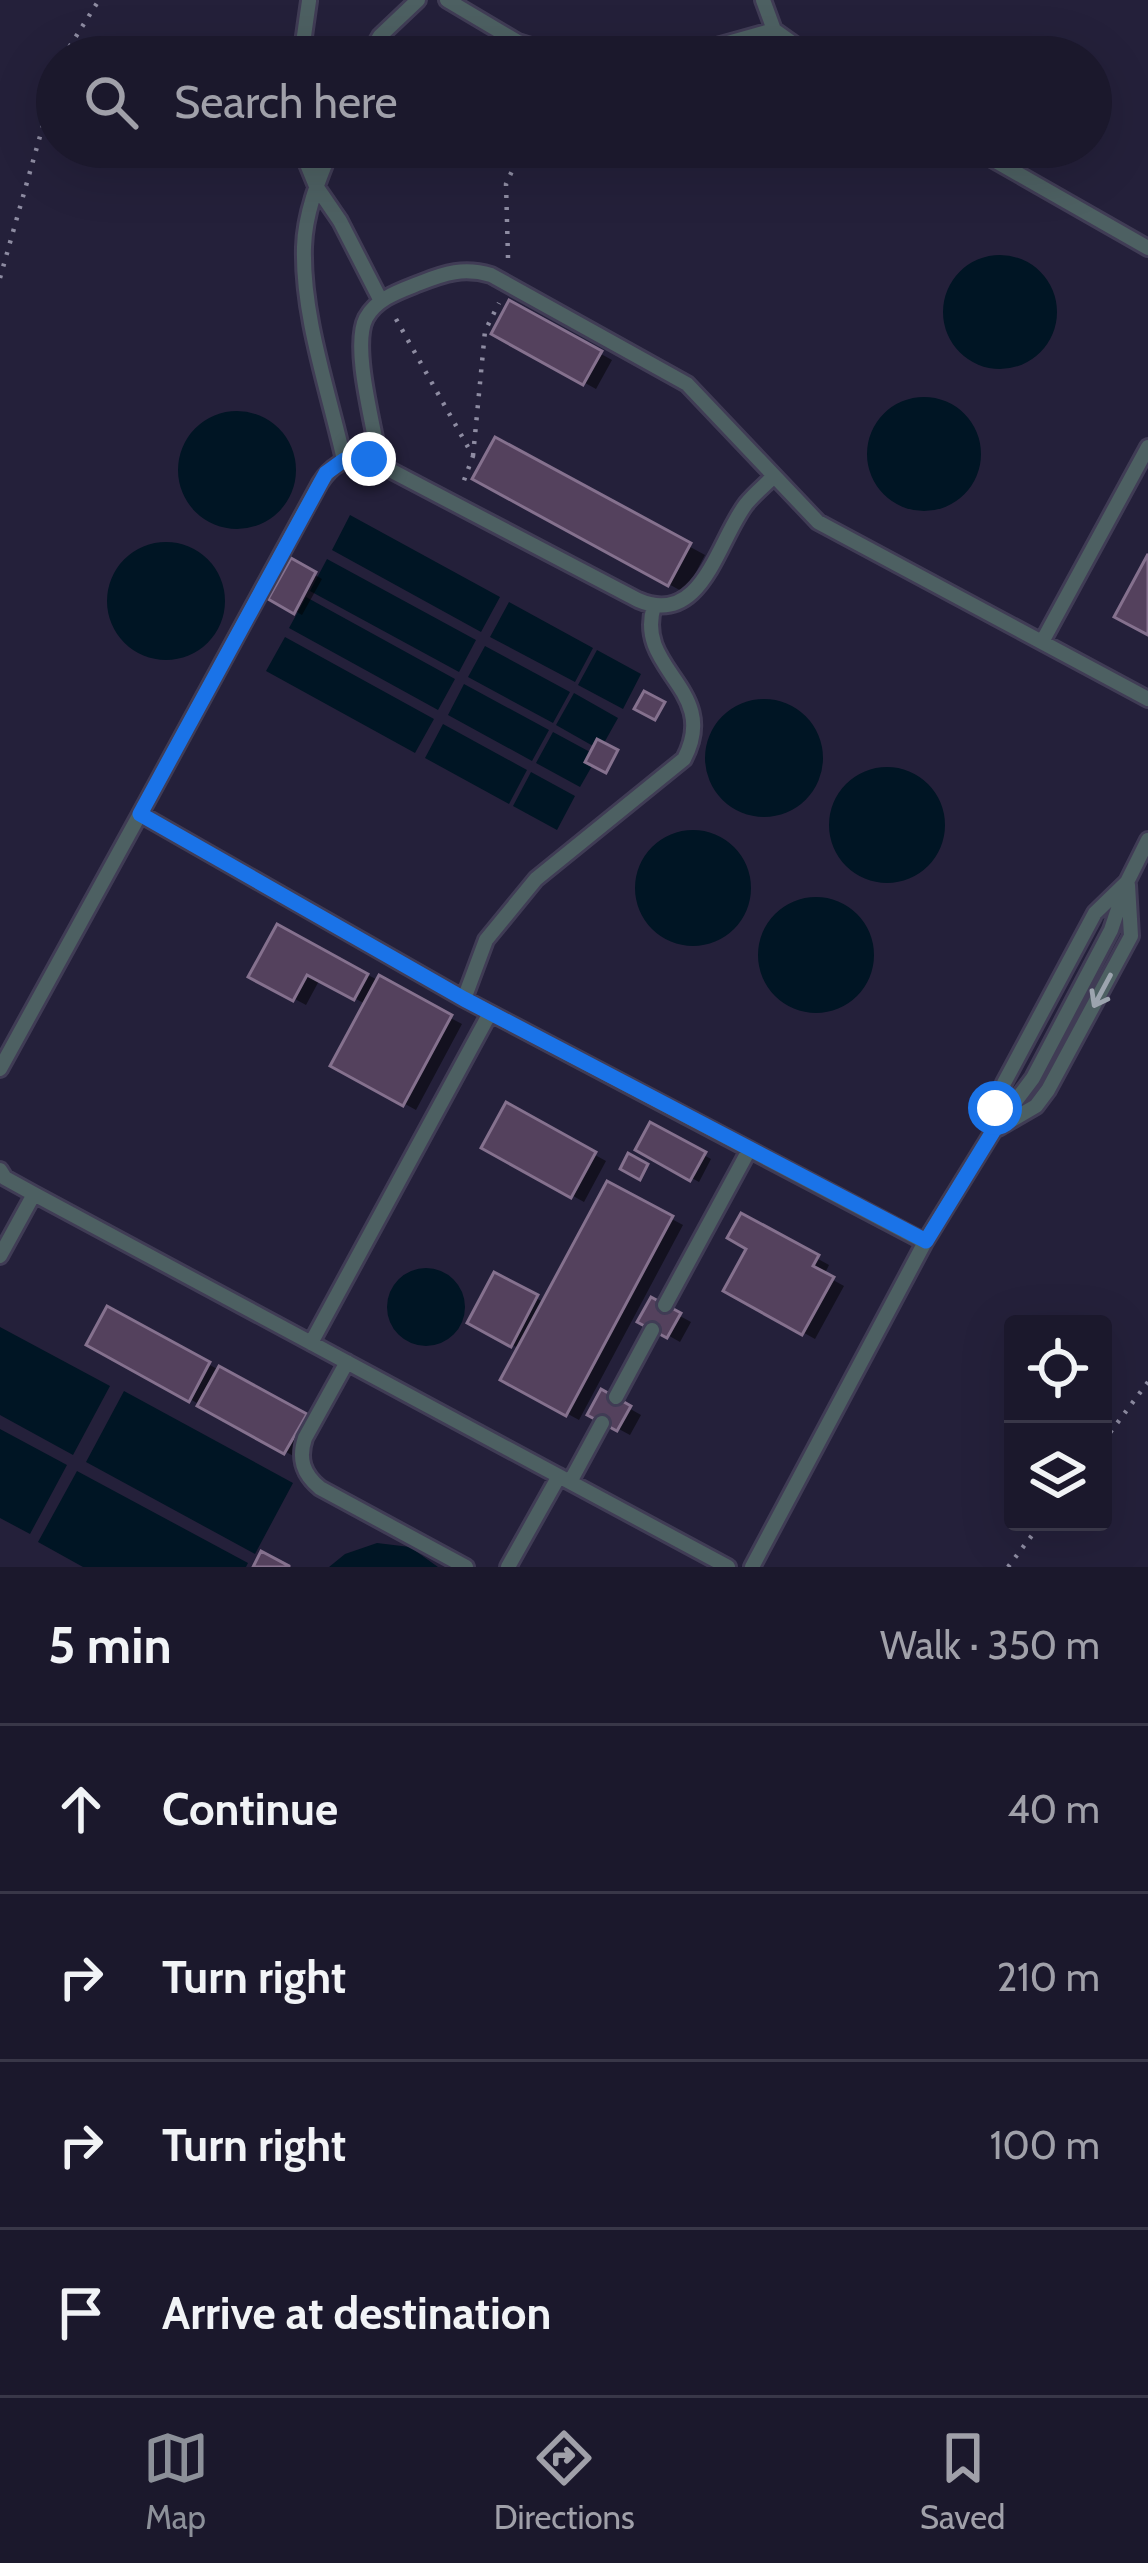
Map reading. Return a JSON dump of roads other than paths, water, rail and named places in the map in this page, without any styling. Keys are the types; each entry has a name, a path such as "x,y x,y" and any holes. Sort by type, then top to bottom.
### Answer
{"lane":[{"path":"380,36 418,0"},
{"path":"447,0 508,36"},
{"path":"763,0 774,30 782,36"},
{"path":"304,36 309,1"},
{"path":"753,36 774,30"},
{"path":"309,168 381,301"},
{"path":"323,168 304,250 311,315 344,460"},
{"path":"1007,168 1148,248"},
{"path":"380,464 361,333 368,315 381,301 452,271 491,274 687,384 818,522 1146,694"},
{"path":"1042,642 1148,447"},
{"path":"0,1070 334,465 356,457 380,464 654,606 673,605 693,595 746,505 773,477"},
{"path":"464,999 486,940 536,879 684,758 693,741 691,703 652,639 649,628 654,606"},
{"path":"140,814 464,999 926,1241"},
{"path":"752,1567 926,1241 994,1130 1033,1078 1111,930 1148,840"},
{"path":"994,1130 995,1108 1004,1083 1095,913 1127,882"},
{"path":"311,1342 490,1013"},
{"path":"665,1305 749,1150"},
{"path":"0,1170 5,1178 34,1194 728,1567"},
{"path":"0,1256 34,1194"},
{"path":"616,1397 652,1330"},
{"path":"347,1362 305,1438 305,1472 320,1488 466,1567"},
{"path":"508,1567 602,1423"}],"water":[{"path":"1000,255 1032,264 1048,280 1057,312 1048,344 1032,360 1000,369 968,360 952,344 943,312 952,280 968,264"},
{"path":"924,397 946,402 964,414 976,432 981,454 976,476 964,494 946,506 924,511 902,506 884,494 872,476 867,454 872,432 884,414 902,402"},
{"path":"237,411 259,416 279,428 291,448 296,470 291,492 279,512 259,524 237,529 215,524 195,512 183,492 178,470 183,448 195,428 215,416"},
{"path":"350,515 500,597 481,632 332,550"},
{"path":"166,542 199,552 215,568 225,601 215,634 199,650 166,660 133,650 117,634 107,601 117,568 133,552"},
{"path":"327,559 476,640 459,672 310,591"},
{"path":"306,597 455,679 438,710 289,628"},
{"path":"509,602 593,648 575,682 490,637"},
{"path":"285,637 434,719 415,753 266,671"},
{"path":"485,646 570,692 553,723 468,677"},
{"path":"597,650 641,674 623,709 578,685"},
{"path":"464,684 549,730 532,761 448,715"},
{"path":"574,693 618,718 604,743 597,739 593,746 556,725"},
{"path":"764,699 797,709 813,725 823,758 813,791 797,807 764,817 731,807 715,791 705,758 715,725 731,709"},
{"path":"443,724 527,770 509,804 425,758"},
{"path":"553,732 590,752 585,761 592,766 580,787 536,763"},
{"path":"887,767 909,771 928,784 941,803 945,825 941,847 928,866 909,879 887,883 865,879 846,866 833,847 829,825 833,803 846,784 865,771"},
{"path":"531,772 575,796 557,830 513,806"},
{"path":"693,830 715,834 734,847 747,866 751,888 747,910 734,929 715,942 693,946 671,942 652,929 639,910 635,888 639,866 652,847 671,834"},
{"path":"816,897 838,901 857,914 870,933 874,955 870,977 857,996 838,1009 816,1013 794,1009 775,996 762,977 758,955 762,933 775,914 794,901"},
{"path":"426,1268 453,1280 465,1307 453,1334 426,1346 399,1334 387,1307 399,1280"},
{"path":"0,1327 110,1386 73,1455 0,1415"},
{"path":"124,1391 293,1483 255,1554 86,1462"},
{"path":"0,1429 67,1465 30,1534 0,1518"},
{"path":"77,1471 248,1563 246,1567 83,1567 38,1542"},
{"path":"377,1543 410,1547 438,1567 329,1567 345,1554"}]}
